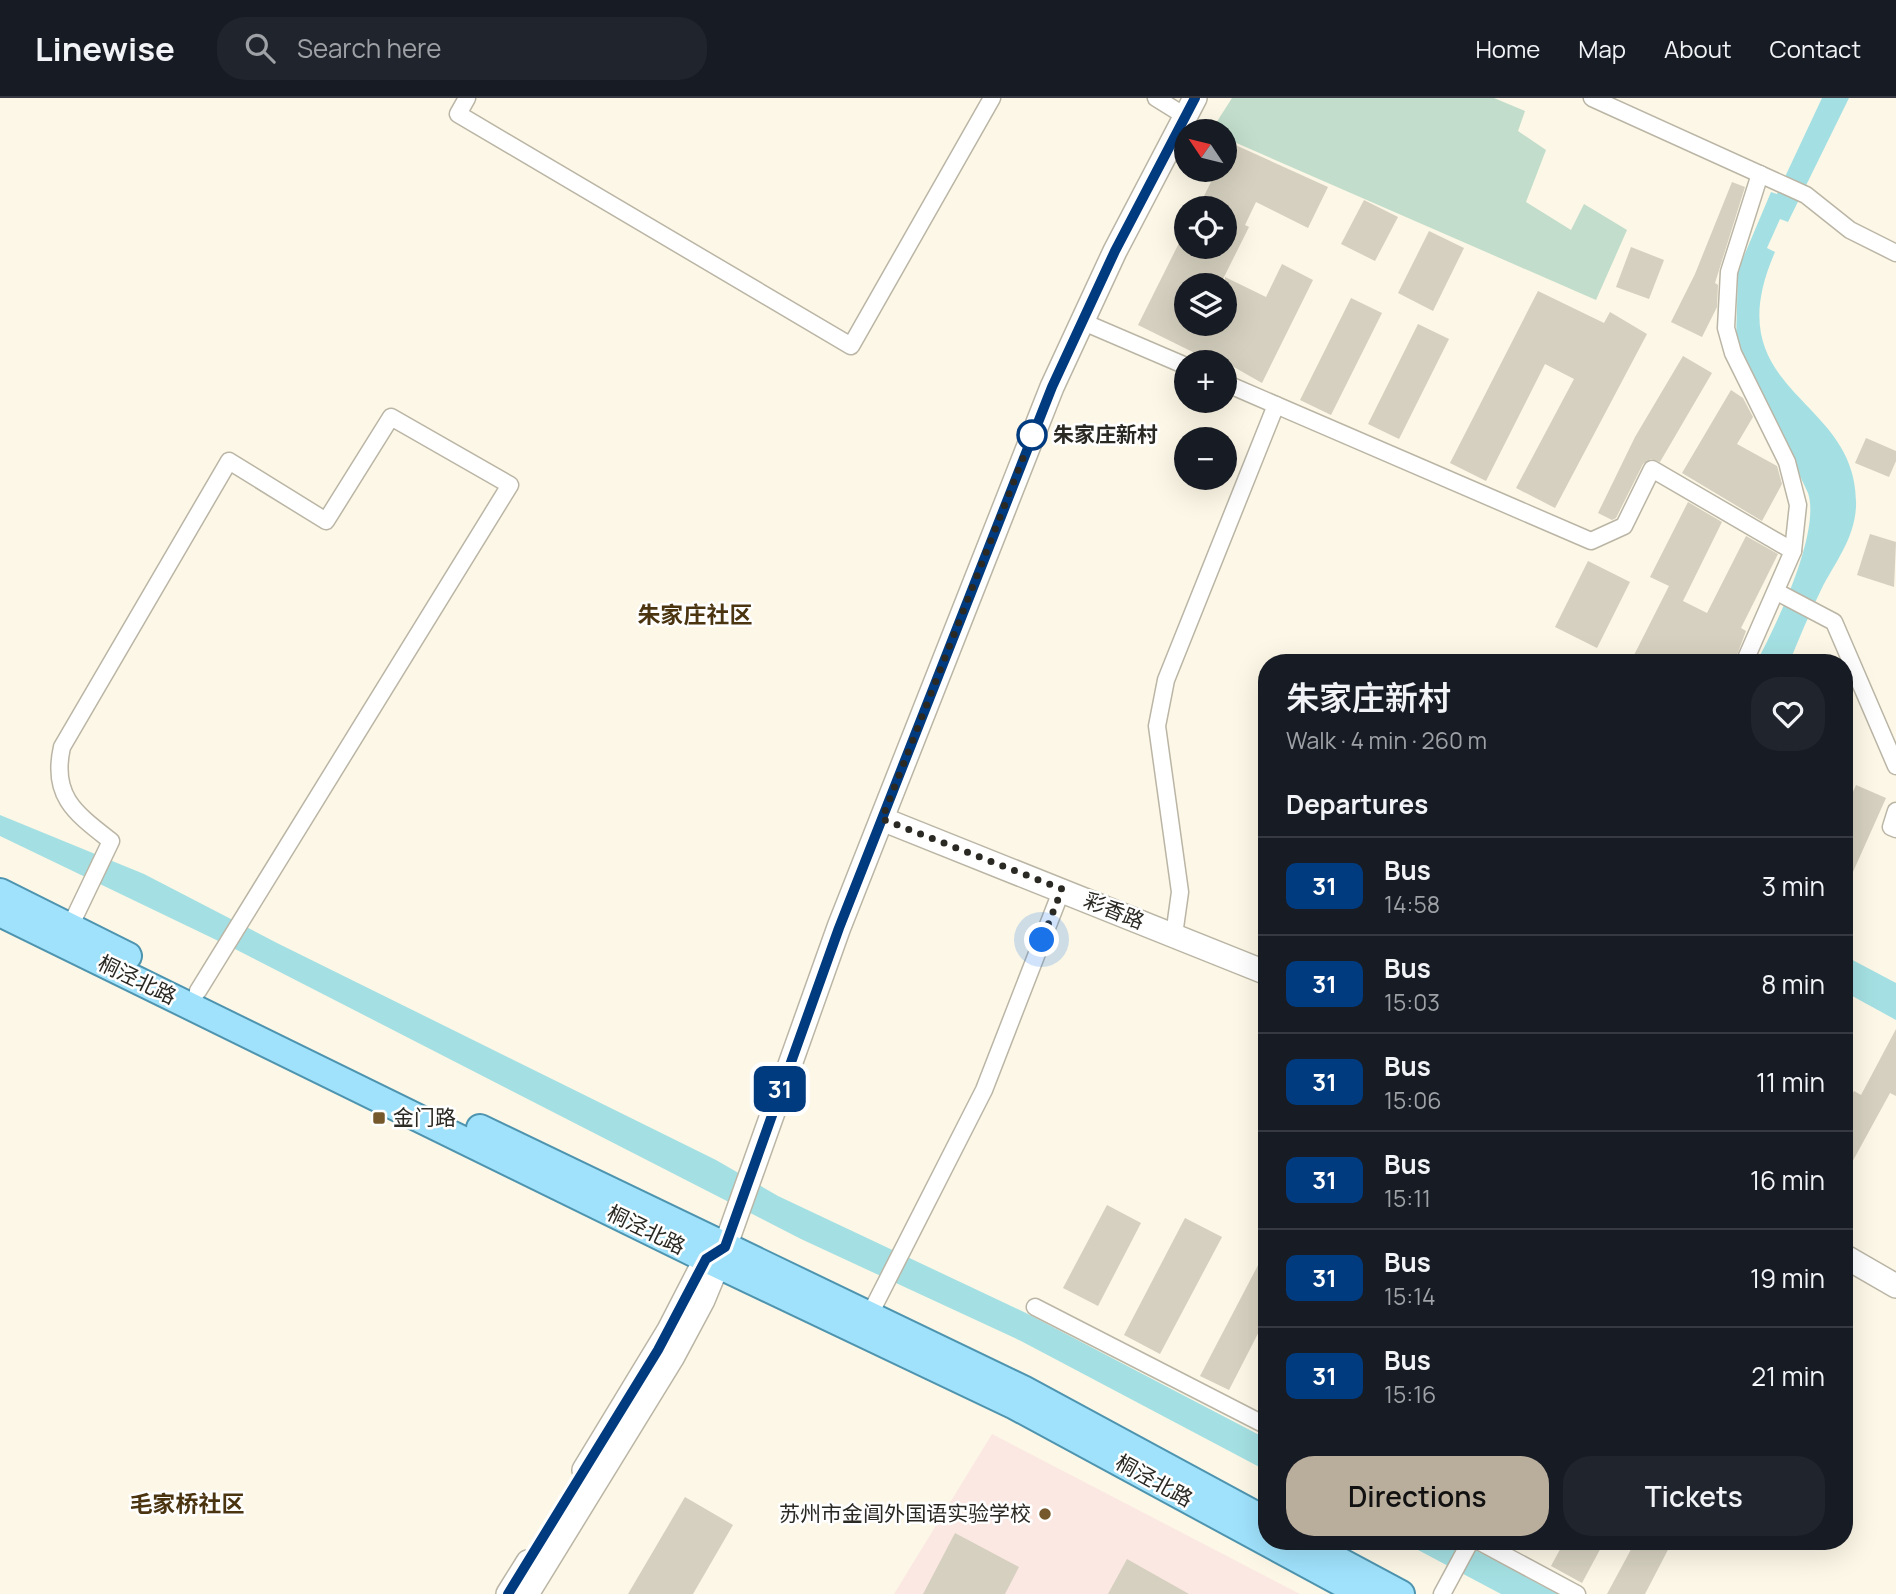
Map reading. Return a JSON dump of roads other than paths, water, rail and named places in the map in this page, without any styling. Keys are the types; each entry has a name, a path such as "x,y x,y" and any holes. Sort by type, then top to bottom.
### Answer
{"main road":[{"path":"527,1594 684,1338 733,1221 830,953 1026,451 1081,321 1190,107"},
{"name":"彩香路","path":"882,819 1258,969"},
{"name":"桐泾北路","path":"0,892 66,935 1014,1406 1258,1538"},
{"name":"桐泾北路","path":"0,913 66,935 198,991 716,1257 869,1316 1071,1414 1258,1516"},
{"path":"508,1594 716,1257"},
{"path":"1853,1261 1896,1286"},
{"name":"桐泾北路","path":"1281,1550 1362,1594"},
{"path":"1319,1550 1401,1594"}],"street":[{"path":"467,98 458,114 851,346 992,98"},
{"path":"1156,98 1190,107"},
{"path":"1592,98 1806,195 1850,230 1896,253"},
{"path":"1749,654 1780,594 1793,551 1798,505 1787,462 1733,353 1726,328 1729,272 1760,174"},
{"path":"1081,321 1174,361"},
{"path":"1237,388 1591,541 1624,526 1652,469 1793,551"},
{"path":"1174,935 1180,892 1157,726 1166,680 1276,405"},
{"path":"66,935 111,841 82,818 65,796 57,771 62,747 229,461 326,521 391,417 510,485 198,991"},
{"path":"1780,594 1833,622 1847,654"},
{"path":"1853,668 1896,766"},
{"path":"1896,811 1891,827 1896,829"},
{"path":"869,1316 984,1090 1062,889"},
{"path":"1035,1307 1258,1421"},
{"path":"1442,1594 1468,1550"},
{"path":"1489,1550 1577,1594"}],"water":[{"path":"1822,98 1849,98 1788,222 1780,219 1767,248 1775,252 1761,300 1762,337 1774,366 1836,440 1851,470 1856,507 1848,540 1817,599 1793,654 1760,654 1785,603 1803,554 1810,510 1808,493 1736,340 1738,270 1771,192 1777,194"},
{"path":"0,815 144,874 277,943 716,1160 778,1196 1026,1313 1258,1434 1258,1466 1021,1341 801,1239 233,948 0,836"},
{"path":"1853,960 1896,983 1896,1020 1853,996"},
{"path":"1418,1550 1475,1550 1558,1594 1501,1594"}],"place":[{"name":"朱家庄新村","path":"1032,435"},
{"name":"金门路","path":"379,1118"},
{"name":"苏州市金阊外国语实验学校","path":"1045,1514"}],"district":[{"name":"朱家庄社区","path":"695,615"},
{"name":"毛家桥社区","path":"187,1504"}]}
